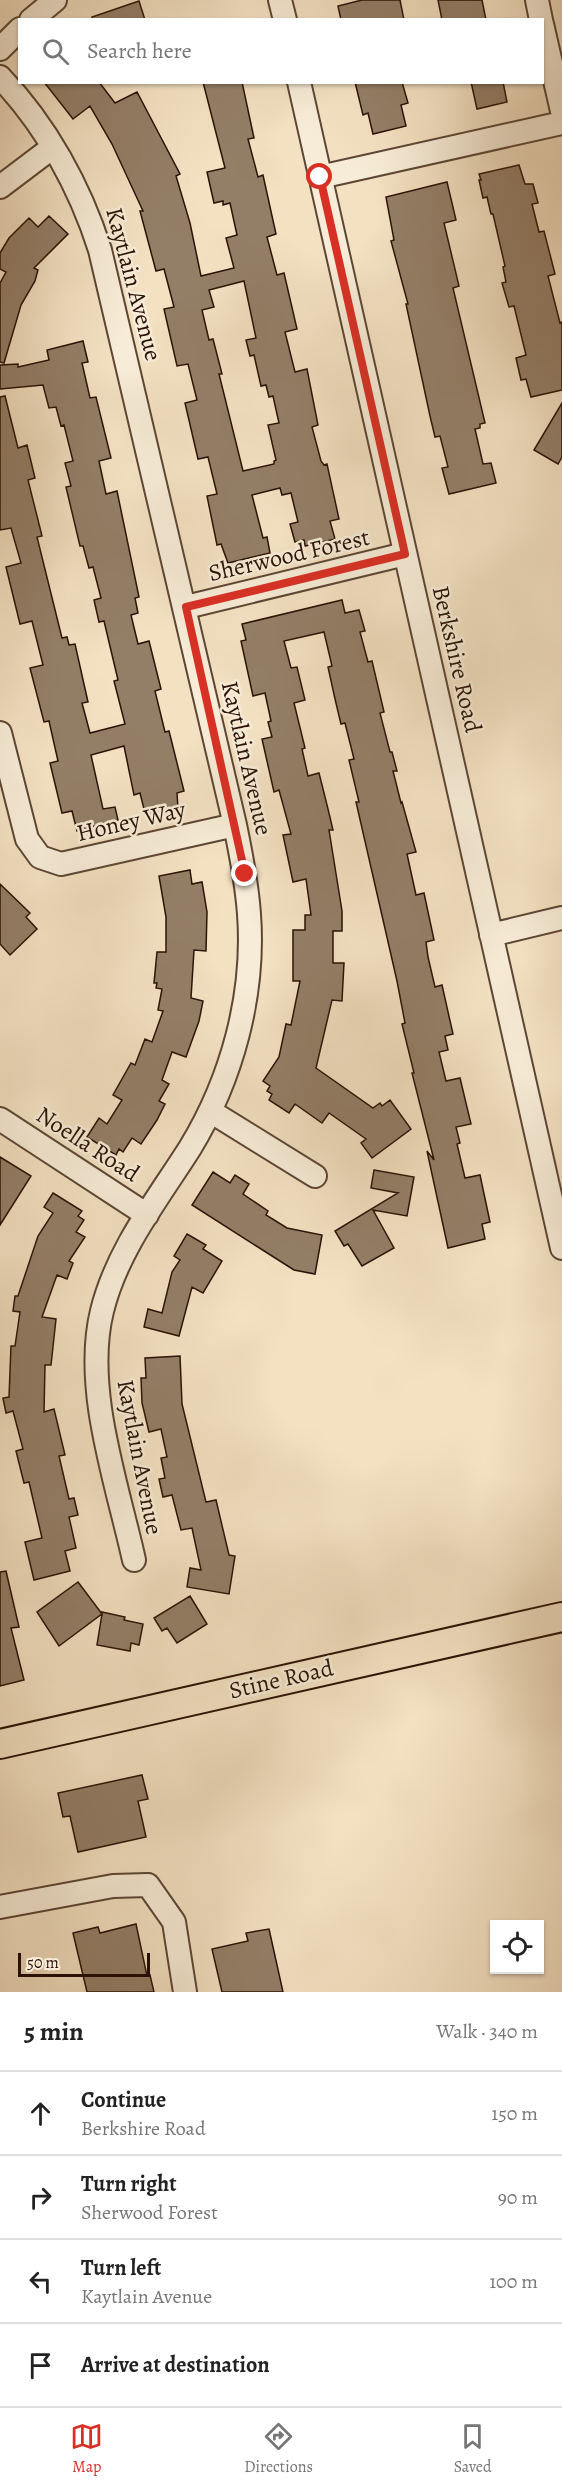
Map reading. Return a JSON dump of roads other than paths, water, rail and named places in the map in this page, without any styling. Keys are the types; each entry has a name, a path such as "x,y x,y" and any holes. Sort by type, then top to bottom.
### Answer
{"main road":[{"name":"Stine Road","path":"0,1744 562,1617"}],"street":[{"path":"33,18 55,0"},
{"path":"280,0 284,18"},
{"path":"537,0 541,18"},
{"path":"544,29 562,111"},
{"path":"0,49 18,31"},
{"name":"Kaytlain Avenue","path":"0,77 39,124 53,147 88,214 102,258 186,607 235,825 245,874 249,916 249,958 245,1000 225,1075 210,1111 191,1145 123,1256 102,1311 97,1340 96,1374 99,1408 134,1560"},
{"name":"Berkshire Road","path":"299,84 491,934 555,1184 562,1248"},
{"path":"320,177 562,123"},
{"path":"0,187 53,147"},
{"name":"Sherwood Forest","path":"186,607 405,554"},
{"name":"Honey Way","path":"0,733 27,839 40,857 61,864 235,825"},
{"path":"491,934 562,918"},
{"path":"210,1111 315,1176"},
{"name":"Noella Road","path":"0,1119 147,1215"},
{"path":"0,1907 113,1886 148,1885 174,1922 185,1992"}]}
